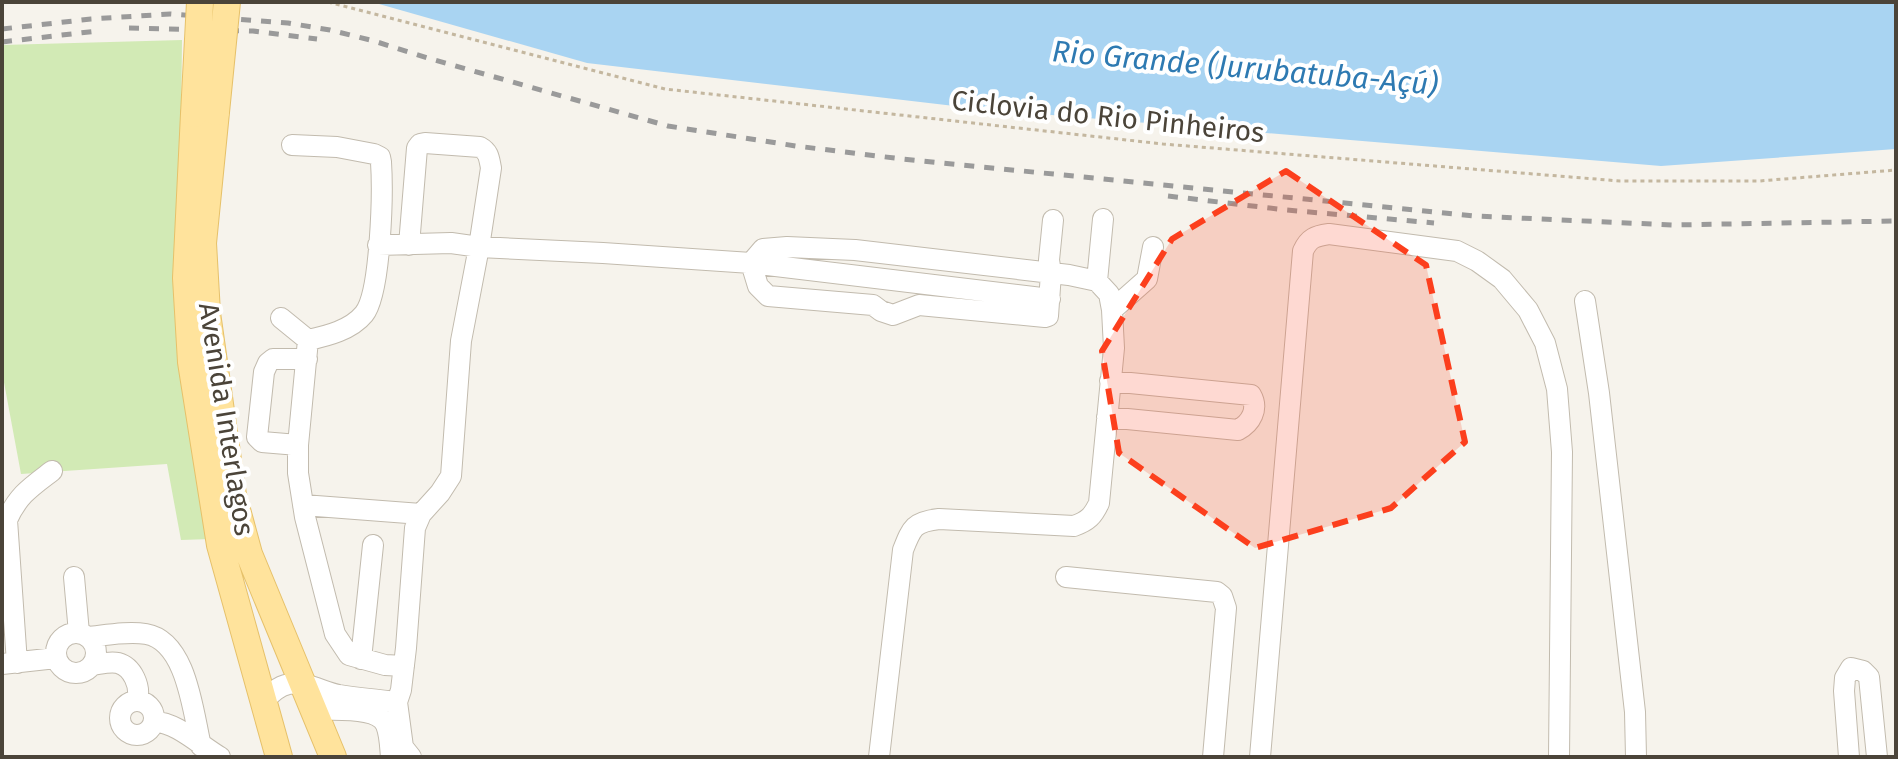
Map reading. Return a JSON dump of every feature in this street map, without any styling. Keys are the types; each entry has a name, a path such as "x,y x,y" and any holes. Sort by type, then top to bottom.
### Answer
{"main road":[{"path":"200,2 205,113"},
{"path":"205,113 227,2"},
{"name":"Avenida Interlagos","path":"205,113 203,243 207,313 233,495 249,554 333,757"},
{"name":"Avenida Interlagos","path":"205,113 186,278 191,362 220,545 279,757"}],"lane":[{"path":"409,245 417,148 420,144 439,143 486,150 491,168 461,341 451,476 421,514 415,528 404,666 397,702 403,747 411,757"},
{"path":"292,145 337,147 374,154 380,157 382,183 382,214 370,305 355,323 308,350 273,359 264,372 257,437 262,442 298,445"},
{"path":"1097,281 1103,219"},
{"path":"751,263 758,286 768,296 873,305 893,315 919,305 1045,317 1048,316 1050,299 1049,260 1053,220"},
{"path":"1260,757 1303,251 1307,241 1316,235 1329,234 1457,251 1477,261 1502,279 1528,310 1545,343 1557,389 1562,452 1559,757"},
{"path":"378,245 451,243 751,263 1050,299"},
{"path":"1112,310 1147,279 1153,247"},
{"path":"751,263 763,249 855,250 1051,273 1097,281 1109,294 1114,348 1099,503 1093,516 1074,526 939,519 923,521 913,528 903,550 879,757"},
{"path":"914,307 916,284"},
{"path":"1585,301 1635,712 1636,757"},
{"path":"281,318 308,350 298,473 335,634 349,655 385,665 404,666"},
{"path":"1107,417 1238,430 1247,426 1255,406 1251,395 1110,381"},
{"path":"52,471 22,494 7,520 10,664 56,658"},
{"path":"303,505 421,514"},
{"path":"361,659 373,545"},
{"path":"74,577 84,635 96,647 97,654 88,669 75,673 63,669 56,652 60,640 72,633 84,635 131,633 160,639 170,648 182,669 201,746"},
{"path":"1066,577 1217,592 1222,596 1226,608 1213,757"},
{"path":"92,665 118,663 127,668 139,692 137,700"},
{"path":"1849,757 1844,691 1845,678 1851,668 1863,671 1869,677 1877,757"},
{"path":"263,702 281,686 292,683 335,694 397,702"},
{"path":"137,700 151,709 154,722 140,734 125,729 120,718 128,704 137,700"},
{"path":"314,710 377,715 387,726 391,757"},
{"path":"154,722 172,726 220,757"}],"path":[{"name":"Ciclovia do Rio Pinheiros","path":"328,2 665,89 1163,144 1620,181 1759,181 1896,170"}],"highlighted area":[{"path":"1286,171 1426,265 1465,442 1391,508 1255,548 1119,453 1102,351 1172,239"}],"green space":[{"path":"182,40 179,299 211,539 181,540 167,464 21,474 3,377 2,45"}],"water":[{"name":"Rio Grande (Jurubatuba-Açú)","path":"372,2 1896,2 1896,149 1661,166 980,109 587,63"}],"railway":[{"path":"2,29 170,14 288,23 374,41 668,126 902,159 1475,216 1672,225 1896,221"},
{"path":"129,28 253,31 317,39"},
{"path":"2,42 97,31"},
{"path":"1168,196 1434,223"}]}
